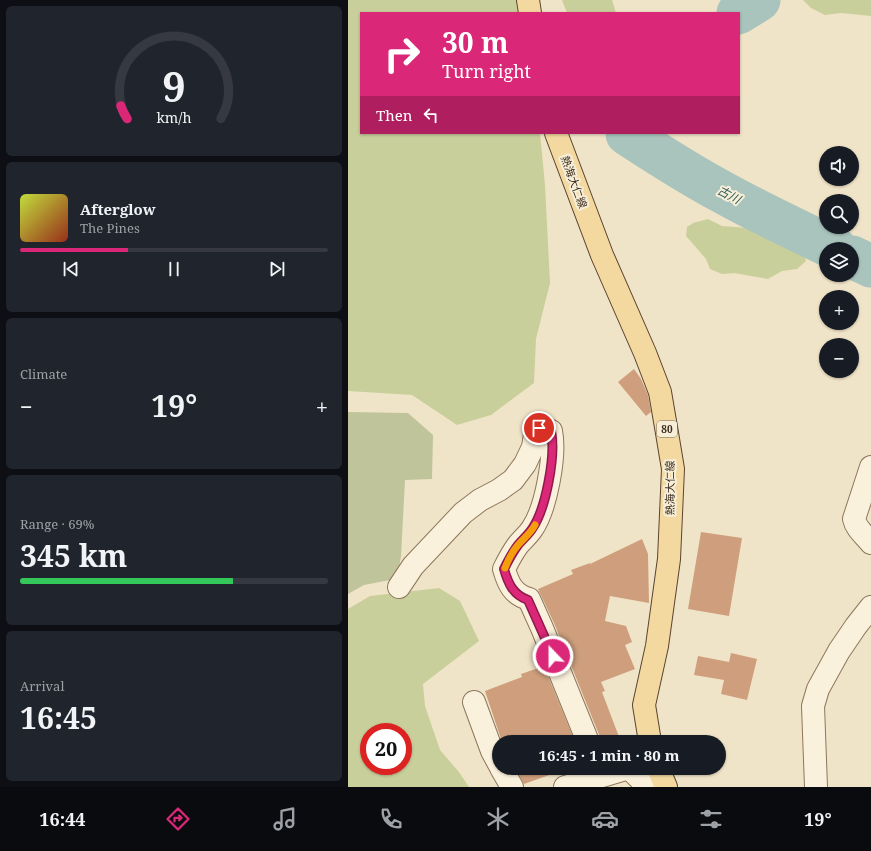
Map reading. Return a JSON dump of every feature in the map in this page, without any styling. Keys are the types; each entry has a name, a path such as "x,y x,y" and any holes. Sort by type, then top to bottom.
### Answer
{"main road":[{"path":"528,0 530,12"},
{"name":"熱海大仁線","path":"556,134 602,255 646,353 660,392 673,469 669,559 657,646 644,706 649,735"}],"lane":[{"path":"399,587 413,566 463,513 480,500 499,490 513,480 525,464 533,447 536,428 545,428 551,431 553,439 552,455 545,499 532,529 508,559 504,569 508,581 514,591 522,598 528,600 585,735"},
{"path":"871,467 854,519 855,525 866,535 871,543"},
{"path":"816,787 813,706 818,689 839,651 871,607"},
{"path":"474,702 492,751"},
{"path":"505,775 512,787"},
{"path":"565,787 594,775"},
{"path":"635,775 640,780 657,782"}],"green space":[{"path":"348,0 518,0 522,12 360,12 360,134 540,134 545,185 550,283 536,339 534,383 491,415 457,425 412,395 348,391"},
{"path":"562,0 612,0 616,12 567,12"},
{"path":"803,0 871,0 871,16 841,13 825,15 811,8"},
{"path":"708,219 722,226 762,229 791,241 803,252 806,261 797,269 782,271 768,279 734,273 722,274 710,269 706,259 686,236 687,227 693,223"},
{"path":"348,412 408,413 433,435 432,479 405,480 401,556 395,579 364,585 348,594"},
{"path":"439,588 460,601 479,641 423,684 425,706 440,750 459,772 469,787 348,787 348,609 370,596"}],"building":[{"path":"634,369 641,379 648,395 651,412 646,416 618,382"},
{"path":"701,532 742,538 729,616 688,609"},
{"path":"642,539 648,554 649,603 610,596 605,621 626,626 632,642 625,645 635,669 601,682 605,691 602,692 618,735 599,735 554,623 538,589 573,574 571,570 590,564"},
{"path":"731,653 757,659 747,700 721,694 724,680 694,675 698,656 729,662"},
{"path":"544,666 572,735 500,735 485,691 522,677 521,674"},
{"path":"519,775 549,775 524,784"}],"waterway":[{"name":"古川","path":"740,12 759,0"},
{"name":"古川","path":"627,134 711,186 765,215 821,242"},
{"name":"古川","path":"859,260 871,266"}],"slow traffic":[{"path":"505,568 508,559 535,525"}],"route":[{"path":"539,428 545,428 551,431 553,439 545,499 532,529 508,559 504,569 508,581 514,591 522,598 528,600 542,628 553,656"}]}
